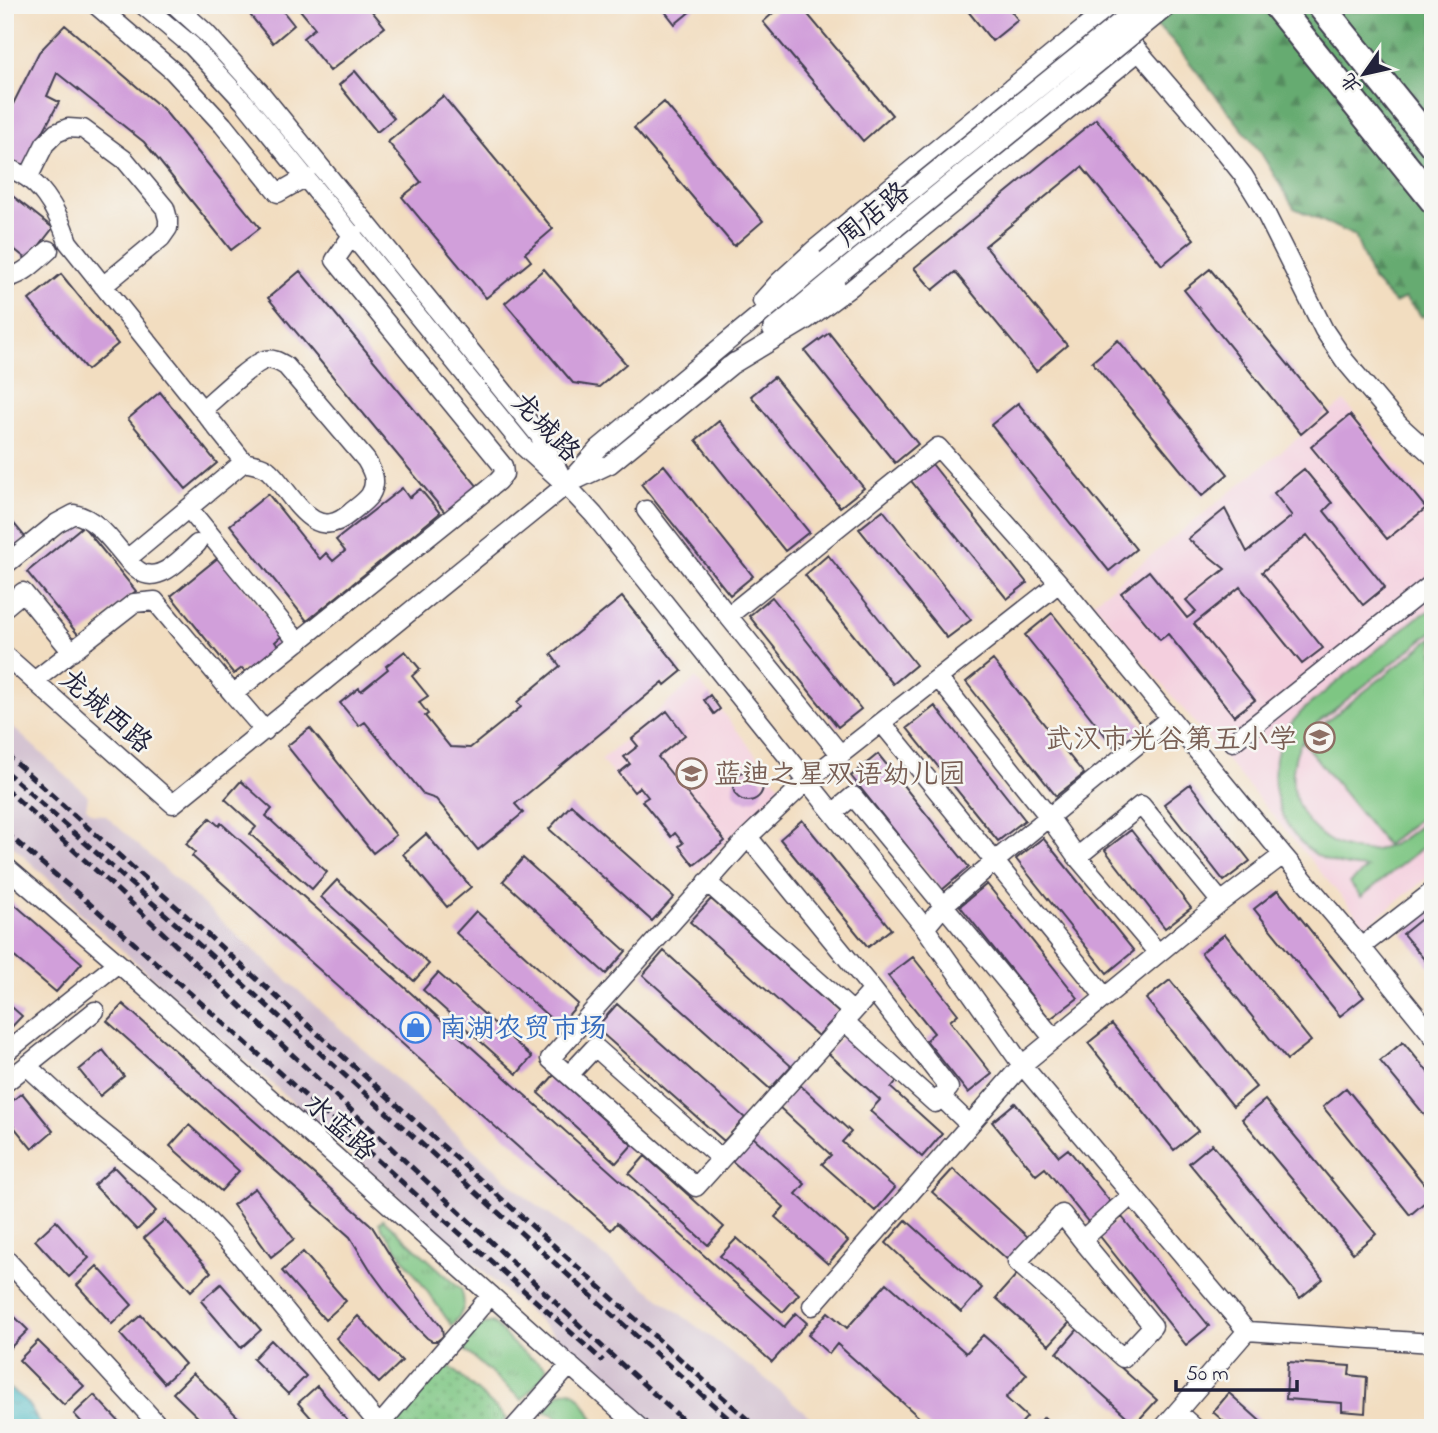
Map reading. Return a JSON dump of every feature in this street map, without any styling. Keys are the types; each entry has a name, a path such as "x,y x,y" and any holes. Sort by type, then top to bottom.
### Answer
{"highway":[{"path":"1276,5 1433,200"},
{"path":"1320,5 1433,145"}],"street":[{"path":"96,5 173,71 223,125 278,193 306,177"},
{"name":"龙城路","path":"143,5 192,46 219,73 524,447 566,485"},
{"name":"龙城路","path":"175,5 206,33 258,90 539,435 566,485"},
{"name":"周店路","path":"566,485 599,449 826,260 1141,5"},
{"name":"周店路","path":"566,485 610,464 1169,5"},
{"path":"716,352 779,282 815,249 1101,8 1243,175 1271,223 1324,330 1345,361 1399,425 1433,456"},
{"path":"728,367 806,320 848,289 1138,52"},
{"path":"28,178 45,144 56,133 68,128 83,129 125,160 165,208 168,228 161,238 103,286"},
{"path":"5,168 28,178 44,195 60,218 68,242 202,410 244,462 267,468 308,518 331,525 343,520 367,499 374,487 374,474 366,460 286,366 275,360 264,360 252,367 202,410"},
{"path":"233,694 498,481 503,474 503,466 335,260 353,234"},
{"path":"5,278 19,275 49,250"},
{"path":"728,616 938,447 1059,583 1433,1036"},
{"path":"127,559 244,462"},
{"path":"34,681 134,603 155,601 265,731 566,485 594,515 925,928 1022,1065 1247,1331 1433,1343"},
{"path":"189,509 298,642"},
{"path":"646,510 841,755"},
{"path":"5,565 57,523 74,514 84,516 98,526 140,572 152,575 163,572 197,544"},
{"path":"873,990 696,1187 550,1059 748,837 808,780 1059,583"},
{"path":"1233,742 1433,583"},
{"path":"5,607 23,592 72,652"},
{"name":"龙城西路","path":"5,655 173,804 265,731"},
{"path":"939,679 1049,817 1077,857 1158,953"},
{"path":"925,928 944,905 995,860 1170,718"},
{"path":"882,723 1105,997"},
{"path":"834,813 853,796 1054,1039"},
{"path":"1077,857 1141,805 1221,902"},
{"path":"707,882 935,1103 941,1097 949,1088 748,837"},
{"path":"812,1306 1022,1065 1221,902 1283,855"},
{"name":"水蓝路","path":"5,866 118,963 640,1428"},
{"path":"1361,947 1433,891"},
{"path":"5,1053 118,963"},
{"path":"5,1083 95,1011"},
{"path":"569,1075 595,1047 720,1159"},
{"path":"27,1066 76,1111 197,1209 240,1255 378,1427 491,1295"},
{"path":"941,1097 970,1125"},
{"path":"1082,1240 1132,1195"},
{"path":"1062,1214 1082,1240 1153,1326 1123,1358 1017,1262 1062,1214"},
{"path":"5,1258 161,1428"},
{"path":"1163,1428 1247,1331"},
{"path":"514,1428 570,1365"},
{"path":"1177,1412 1195,1428"}],"shaded area":[{"name":"武汉市光谷第五小学","path":"1344,401 1433,509 1433,873 1366,926 1093,602"},
{"name":"蓝迪之星双语幼儿园","path":"696,678 781,787 696,872 601,760"},
{"path":"5,720 88,796 86,808 93,814 105,815 526,1197 766,1379 823,1428 659,1428 77,910 72,901 5,839"}],"green space":[{"path":"1133,5 1433,5 1433,319 1428,313 1422,317 1405,298 1395,303 1372,279 1355,236 1294,208 1261,153 1171,39"},
{"path":"1433,609 1433,631 1316,724 1302,741 1293,771 1298,805 1307,820 1333,843 1366,851 1384,848 1403,838 1433,815 1433,839 1361,897 1350,883 1367,868 1345,866 1324,859 1311,851 1289,827 1277,796 1275,764 1279,748 1287,729 1305,708 1419,616"},
{"path":"1433,637 1433,808 1386,845 1302,741"},
{"path":"383,1219 461,1289 463,1309 452,1326 384,1231 379,1223"},
{"path":"492,1322 517,1348 547,1368 542,1378 522,1400 461,1347 481,1325"},
{"path":"447,1364 507,1418 498,1428 390,1428"},
{"path":"570,1390 582,1401 598,1428 575,1428 543,1411 560,1393"}],"water":[{"path":"5,1387 23,1399 42,1428 5,1428"}],"building":[{"path":"242,5 278,5 294,25 273,43"},
{"path":"296,5 367,5 385,27 330,71 303,38 315,28"},
{"path":"660,5 698,5 675,24"},
{"path":"782,5 800,5 892,115 863,141 763,22"},
{"path":"963,5 1006,5 1018,20 992,41"},
{"path":"65,25 163,109 260,228 231,250 144,142 57,73 47,96 59,102 24,167 5,158 5,120 39,52"},
{"path":"355,71 394,118 377,132 339,85"},
{"path":"443,96 553,229 525,253 531,261 486,298 402,197 421,182 388,142"},
{"path":"664,102 763,221 734,246 634,128"},
{"path":"1096,119 1194,239 1162,265 1082,167 985,246 1067,345 1036,371 955,272 933,290 914,268"},
{"path":"5,190 53,228 28,260 5,242"},
{"path":"544,269 626,364 599,387 573,383 505,303"},
{"path":"1210,269 1327,412 1301,434 1184,290"},
{"path":"300,271 479,488 447,515 268,298"},
{"path":"61,274 118,344 87,370 29,300"},
{"path":"829,333 918,444 895,463 805,351"},
{"path":"1118,340 1228,474 1202,496 1092,362"},
{"path":"774,377 864,488 840,507 751,396"},
{"path":"160,392 217,463 186,489 128,419"},
{"path":"1018,403 1136,549 1109,571 991,425"},
{"path":"1350,415 1426,508 1387,539 1311,447"},
{"path":"719,421 809,532 785,551 696,440"},
{"path":"932,464 1027,583 1007,599 911,481"},
{"path":"664,465 753,576 730,595 641,484"},
{"path":"1304,469 1332,503 1324,511 1385,587 1363,605 1307,535 1262,572 1323,648 1302,664 1240,587 1194,624 1255,700 1234,716 1168,634 1160,640 1121,593 1149,571 1187,618 1196,611 1186,600 1225,569 1188,539 1225,509 1247,552 1292,516 1274,493"},
{"path":"402,488 409,498 420,489 440,513 307,621 230,525 268,494 320,559 326,553 333,561 345,551 336,540"},
{"path":"883,510 971,620 947,638 859,529"},
{"path":"5,513 26,538 5,555"},
{"path":"83,526 136,591 80,637 27,572"},
{"path":"828,555 916,665 893,684 805,575"},
{"path":"219,557 283,635 275,642 278,646 246,672 242,668 234,674 171,596"},
{"path":"622,597 682,671 665,685 663,682 515,804 523,813 478,850 436,799 424,795 365,722 359,726 340,703 359,688 361,691 405,651 420,669 412,676 428,696 419,702 428,714 425,716 450,747 470,748 521,707 517,702 560,666 551,654"},
{"path":"772,597 861,709 838,727 749,616"},
{"path":"1052,613 1143,727 1116,749 1025,635"},
{"path":"993,660 1084,774 1056,796 966,682"},
{"path":"710,695 720,709 714,714 704,700"},
{"path":"935,706 1025,820 998,841 907,728"},
{"path":"667,711 685,735 658,757 725,841 694,865 679,846 683,843 675,833 671,837 642,801 648,797 640,787 634,792 619,773 630,764 624,757 638,746 632,739"},
{"path":"310,728 396,835 373,853 287,746"},
{"path":"878,754 969,867 942,890 851,776"},
{"path":"748,771 759,775 763,786 759,797 748,801 737,797 733,786 737,775"},
{"path":"241,781 272,809 266,816 327,872 312,889 250,834 256,827 225,799"},
{"path":"1190,784 1250,861 1224,881 1164,804"},
{"path":"571,805 674,897 652,921 549,829"},
{"name":"南湖农贸市场","path":"210,818 219,826 221,823 784,1327 796,1313 807,1323 772,1362 617,1223 611,1230 192,856 195,852 186,844"},
{"path":"802,820 891,929 868,947 780,839"},
{"path":"1131,830 1191,908 1165,928 1105,850"},
{"path":"426,834 471,887 447,907 403,854"},
{"path":"1043,838 1134,951 1107,973 1016,859"},
{"path":"523,858 626,951 606,974 503,881"},
{"path":"337,880 429,964 414,981 321,897"},
{"path":"987,884 1078,998 1050,1019 960,906"},
{"path":"1278,890 1364,997 1340,1016 1254,909"},
{"path":"5,896 82,963 56,992 5,949"},
{"path":"711,899 839,1013 818,1036 690,922"},
{"path":"476,911 578,1004 559,1026 456,933"},
{"path":"1430,912 1433,915 1433,970 1403,934"},
{"path":"1225,934 1311,1041 1287,1060 1201,953"},
{"path":"664,951 791,1066 770,1089 643,975"},
{"path":"913,957 958,1014 950,1021 992,1074 968,1093 926,1040 934,1033 888,976"},
{"path":"438,973 532,1057 517,1074 423,990"},
{"path":"1170,980 1256,1087 1233,1106 1146,999"},
{"path":"5,1001 22,1016 5,1034"},
{"path":"123,1004 371,1225 408,1284 442,1328 441,1338 432,1341 417,1328 373,1274 350,1237 107,1021"},
{"path":"617,1004 745,1118 724,1141 596,1028"},
{"path":"1112,1024 1198,1131 1174,1150 1088,1043"},
{"path":"848,1031 899,1078 891,1088 942,1134 922,1157 870,1111 880,1100 828,1053"},
{"path":"1403,1042 1433,1078 1433,1125 1380,1061"},
{"path":"103,1050 124,1076 100,1096 79,1070"},
{"path":"554,1075 632,1145 616,1163 538,1093"},
{"path":"800,1085 851,1132 842,1142 895,1188 875,1211 822,1164 831,1155 779,1107"},
{"path":"1346,1088 1433,1195 1410,1215 1323,1107"},
{"path":"22,1093 53,1131 32,1149 5,1116 5,1107"},
{"path":"1265,1100 1376,1234 1353,1253 1242,1119"},
{"path":"1015,1103 1059,1156 1068,1149 1112,1204 1089,1223 1045,1168 1036,1175 992,1122"},
{"path":"189,1125 239,1171 221,1191 170,1146"},
{"path":"753,1137 805,1184 796,1194 848,1241 828,1264 775,1217 784,1207 732,1161"},
{"path":"1212,1144 1323,1279 1300,1298 1189,1163"},
{"path":"645,1156 724,1227 708,1245 629,1174"},
{"path":"114,1167 156,1211 137,1230 94,1185"},
{"path":"953,1169 1028,1237 1008,1260 932,1192"},
{"path":"255,1188 294,1239 271,1257 233,1205"},
{"path":"1122,1217 1209,1326 1186,1345 1099,1235"},
{"path":"165,1220 211,1272 191,1291 144,1238"},
{"path":"906,1220 982,1288 961,1312 886,1243"},
{"path":"56,1221 89,1258 69,1277 35,1240"},
{"path":"737,1238 799,1294 783,1312 720,1256"},
{"path":"303,1252 346,1301 325,1320 282,1271"},
{"path":"97,1266 132,1305 112,1324 77,1285"},
{"path":"1017,1274 1070,1322 1049,1345 996,1298"},
{"path":"887,1283 966,1353 983,1335 1027,1374 1006,1398 1027,1417 1017,1428 931,1428 837,1344 829,1354 808,1335 828,1312 847,1328"},
{"path":"221,1284 261,1330 241,1348 201,1301"},
{"path":"5,1307 28,1330 8,1350 5,1347"},
{"path":"141,1315 185,1364 164,1383 120,1334"},
{"path":"358,1316 402,1361 379,1383 336,1338"},
{"path":"1078,1329 1157,1400 1135,1424 1057,1353"},
{"path":"271,1340 306,1376 288,1394 253,1359"},
{"path":"38,1341 84,1386 64,1405 19,1360"},
{"path":"1288,1362 1350,1366 1349,1375 1367,1377 1365,1413 1342,1411 1342,1403 1286,1399"},
{"path":"193,1373 238,1417 227,1428 209,1428 173,1393"},
{"path":"317,1386 347,1420 339,1428 320,1428 298,1403"},
{"path":"1229,1393 1268,1428 1231,1428 1213,1412"},
{"path":"94,1395 125,1428 87,1428 74,1414"},
{"path":"1044,1417 1056,1428 1035,1428"},
{"path":"540,1420 543,1421 553,1428 533,1428"}],"railway":[{"path":"5,753 757,1428"},
{"path":"5,771 739,1428"},
{"path":"5,788 692,1428"},
{"path":"5,832 90,904 603,1361"}],"place":[{"name":"武汉市光谷第五小学","path":"1320,738"},
{"name":"蓝迪之星双语幼儿园","path":"691,773"},
{"name":"南湖农贸市场","path":"416,1027"}]}
